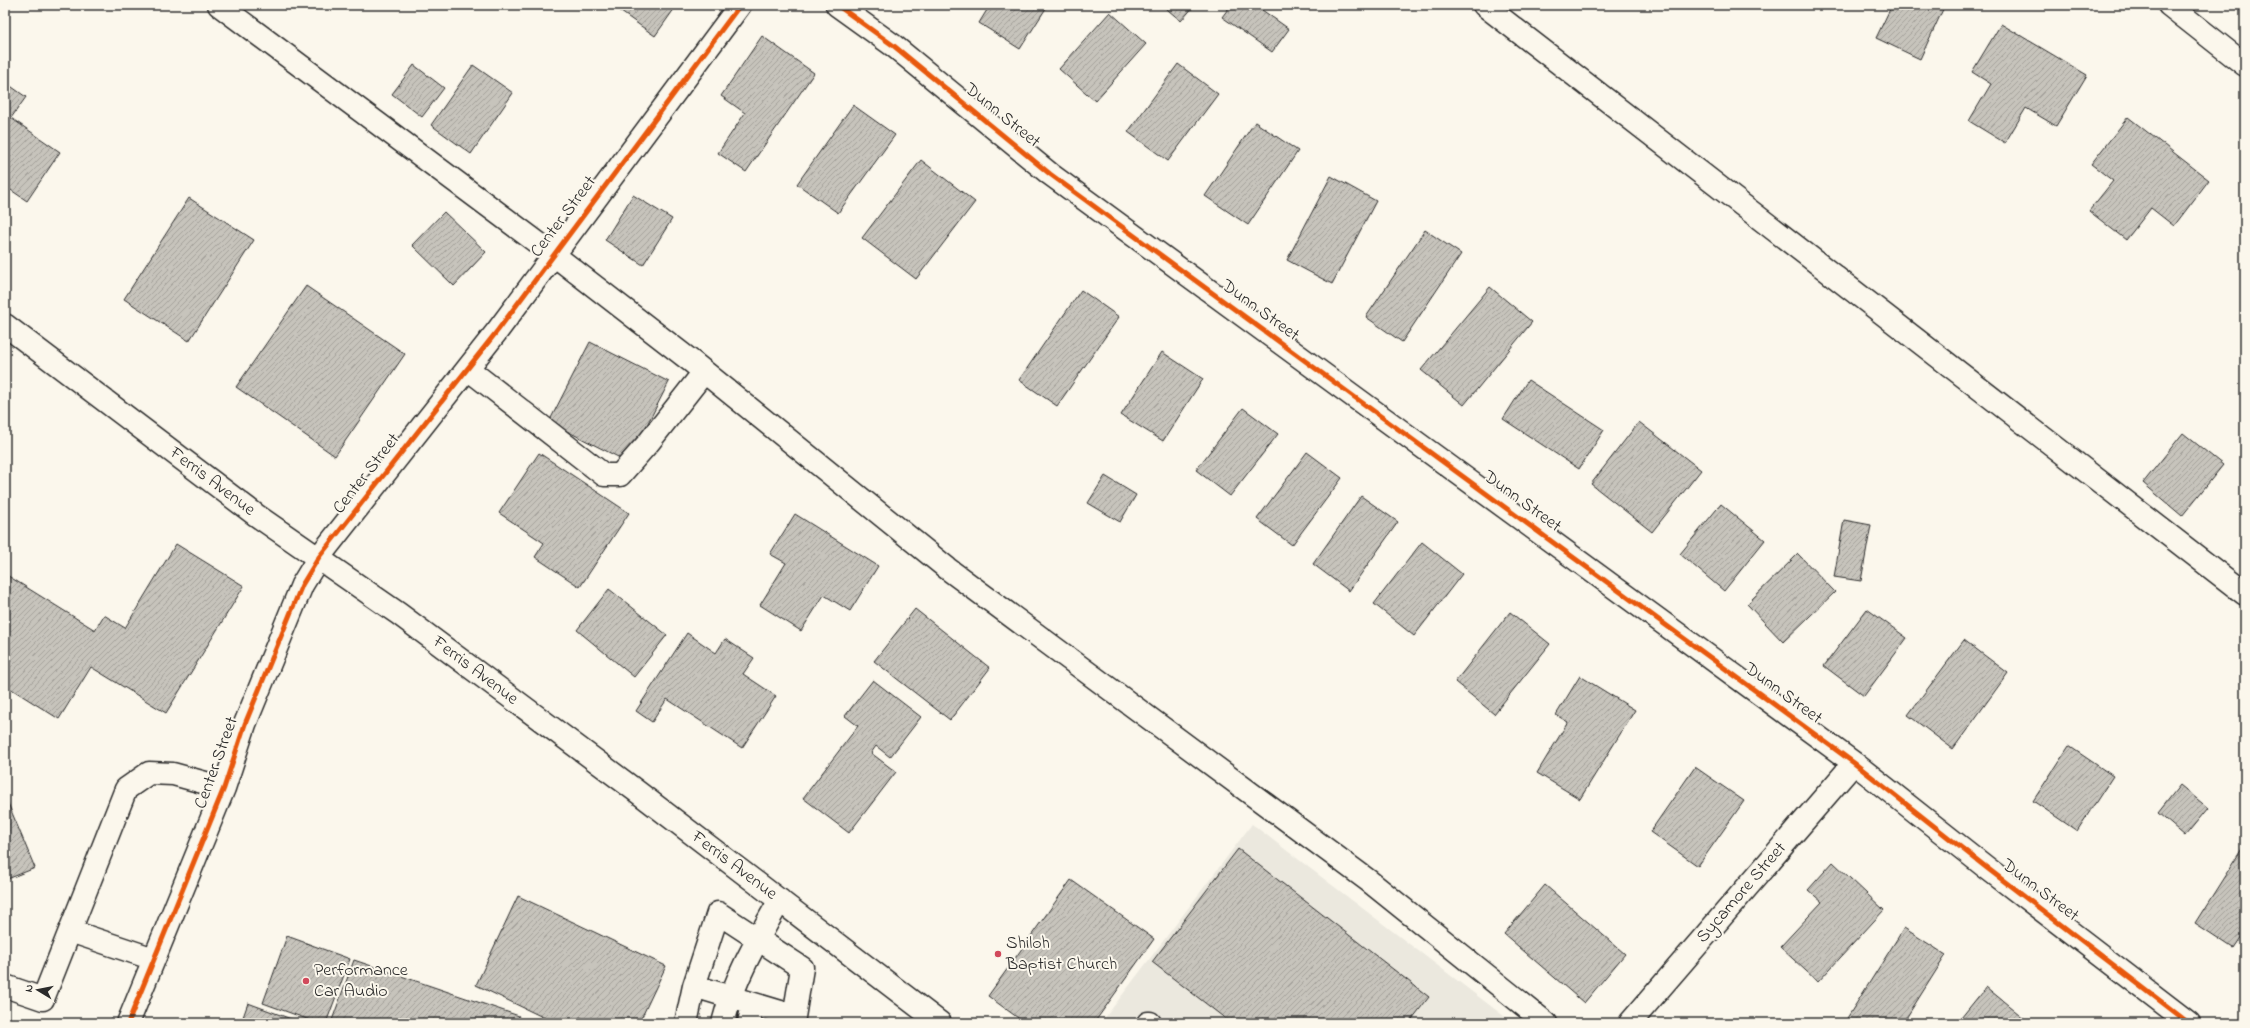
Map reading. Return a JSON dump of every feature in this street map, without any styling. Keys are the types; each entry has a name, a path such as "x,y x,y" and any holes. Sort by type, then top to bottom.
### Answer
{"street":[{"path":"219,5 554,255 704,372 948,569 1369,881 1546,1023"},
{"name":"Center Street","path":"128,1023 224,788 248,717 302,585 319,557 468,369 740,5"},
{"name":"Dunn Street","path":"837,5 894,46 1050,174 1854,763 1986,868 2189,1023"},
{"path":"1484,5 2245,594"},
{"path":"2169,5 2245,65"},
{"name":"Ferris Avenue","path":"5,325 256,515 319,557 572,743 940,1023"},
{"path":"468,369 604,475 620,475 649,442 704,372"},
{"name":"Sycamore Street","path":"1630,1023 1854,763"},
{"path":"5,986 42,999 126,789 149,773 173,774 224,788"},
{"path":"722,1023 730,996 758,939 780,900"},
{"path":"686,1023 694,986 718,913 802,968 783,1018 751,1013 730,996 694,986"},
{"path":"70,931 154,959"}],"shaded area":[{"path":"1252,824 1513,1023 1101,1023"}],"building":[{"path":"615,5 677,5 655,36 614,7"},
{"path":"990,5 1048,5 1020,49 979,23"},
{"path":"1162,5 1195,5 1181,21"},
{"path":"1231,5 1255,5 1289,29 1272,52 1222,17"},
{"path":"1892,5 1945,5 1920,59 1876,38"},
{"path":"1110,12 1146,44 1095,101 1059,69"},
{"path":"2001,24 2087,75 2056,126 2026,108 2005,143 1969,121 1991,84 1972,72"},
{"path":"762,36 814,73 746,172 718,153 745,113 721,96"},
{"path":"1178,64 1218,94 1168,161 1128,132"},
{"path":"414,65 444,88 422,117 392,94"},
{"path":"473,65 513,93 471,154 431,125"},
{"path":"5,82 26,97 11,118 60,152 27,201 5,186"},
{"path":"853,105 895,135 838,213 797,184"},
{"path":"2128,117 2209,180 2174,226 2151,208 2126,240 2089,211 2113,181 2091,164"},
{"path":"1255,122 1298,151 1248,225 1205,196"},
{"path":"921,160 975,202 916,279 862,238"},
{"path":"1331,176 1376,201 1332,284 1287,260"},
{"path":"633,195 672,219 643,265 605,240"},
{"path":"189,198 254,240 189,341 124,299"},
{"path":"444,212 486,252 454,286 412,245"},
{"path":"1425,230 1461,254 1402,342 1366,317"},
{"path":"306,286 405,354 335,456 236,387"},
{"path":"1490,287 1532,322 1464,405 1421,370"},
{"path":"1081,290 1119,317 1057,406 1019,380"},
{"path":"590,342 669,382 628,462 549,422"},
{"path":"1162,352 1203,379 1163,441 1121,415"},
{"path":"1528,380 1604,430 1579,469 1503,419"},
{"path":"1243,408 1278,434 1230,496 1196,470"},
{"path":"1639,422 1701,470 1652,532 1591,484"},
{"path":"2183,433 2223,465 2182,516 2143,483"},
{"path":"1307,452 1342,478 1292,545 1257,519"},
{"path":"539,453 629,513 580,587 535,557 544,543 499,513"},
{"path":"1105,476 1136,495 1120,522 1088,503"},
{"path":"1361,496 1398,522 1349,591 1313,564"},
{"path":"1721,504 1765,540 1724,591 1680,554"},
{"path":"795,514 878,566 850,611 824,595 801,631 760,605 786,563 770,554"},
{"path":"1844,520 1871,525 1861,581 1834,577"},
{"path":"1422,542 1462,574 1414,636 1374,604"},
{"path":"176,544 244,586 166,713 91,667 59,719 5,685 5,574 95,630 104,615 125,628"},
{"path":"1798,554 1835,592 1783,642 1747,604"},
{"path":"609,589 667,635 634,677 577,630"},
{"path":"915,609 990,668 950,720 874,661"},
{"path":"1867,609 1907,638 1864,696 1824,666"},
{"path":"1510,612 1550,644 1494,714 1455,682"},
{"path":"687,633 716,653 725,639 754,658 743,674 776,696 742,748 667,699 652,722 636,711"},
{"path":"1964,640 2008,673 1953,749 1908,715"},
{"path":"1580,676 1635,710 1580,799 1537,773 1568,722 1556,715"},
{"path":"873,680 921,717 890,757 876,746 871,753 896,772 849,833 803,798 858,726 845,716"},
{"path":"2069,746 2113,776 2077,831 2033,801"},
{"path":"1695,767 1744,801 1698,866 1650,832"},
{"path":"2180,785 2208,808 2185,836 2158,813"},
{"path":"5,796 35,868 5,880"},
{"path":"2245,844 2245,930 2233,948 2195,923"},
{"path":"1238,849 1429,997 1409,1023 1231,1023 1152,962"},
{"path":"1833,862 1884,910 1818,982 1780,947 1822,902 1808,890"},
{"path":"1071,880 1154,939 1094,1023 1025,1023 988,996"},
{"path":"1545,885 1625,954 1584,1003 1504,934"},
{"path":"518,896 666,966 639,1023 593,1023 580,1017 577,1023 555,1023 476,985"},
{"path":"1904,928 1946,955 1903,1023 1844,1023"},
{"name":"Performance Car Audio","path":"287,936 350,959 326,1023 318,1023 263,1003"},
{"path":"354,960 519,1016 516,1023 331,1023"},
{"path":"1986,987 2025,1019 2022,1023 1957,1023"},
{"path":"248,1003 302,1023 241,1023"},
{"path":"669,1019 681,1023 668,1023"}],"cycle path":[{"path":"128,1023 224,788 245,724 302,585 319,557 498,330 740,5"},
{"path":"837,5 894,46 1050,174 1854,763 1987,868 2189,1023"}],"place":[{"name":"Shiloh Baptist Church","path":"998,954"},
{"name":"Performance Car Audio","path":"306,981"}]}
